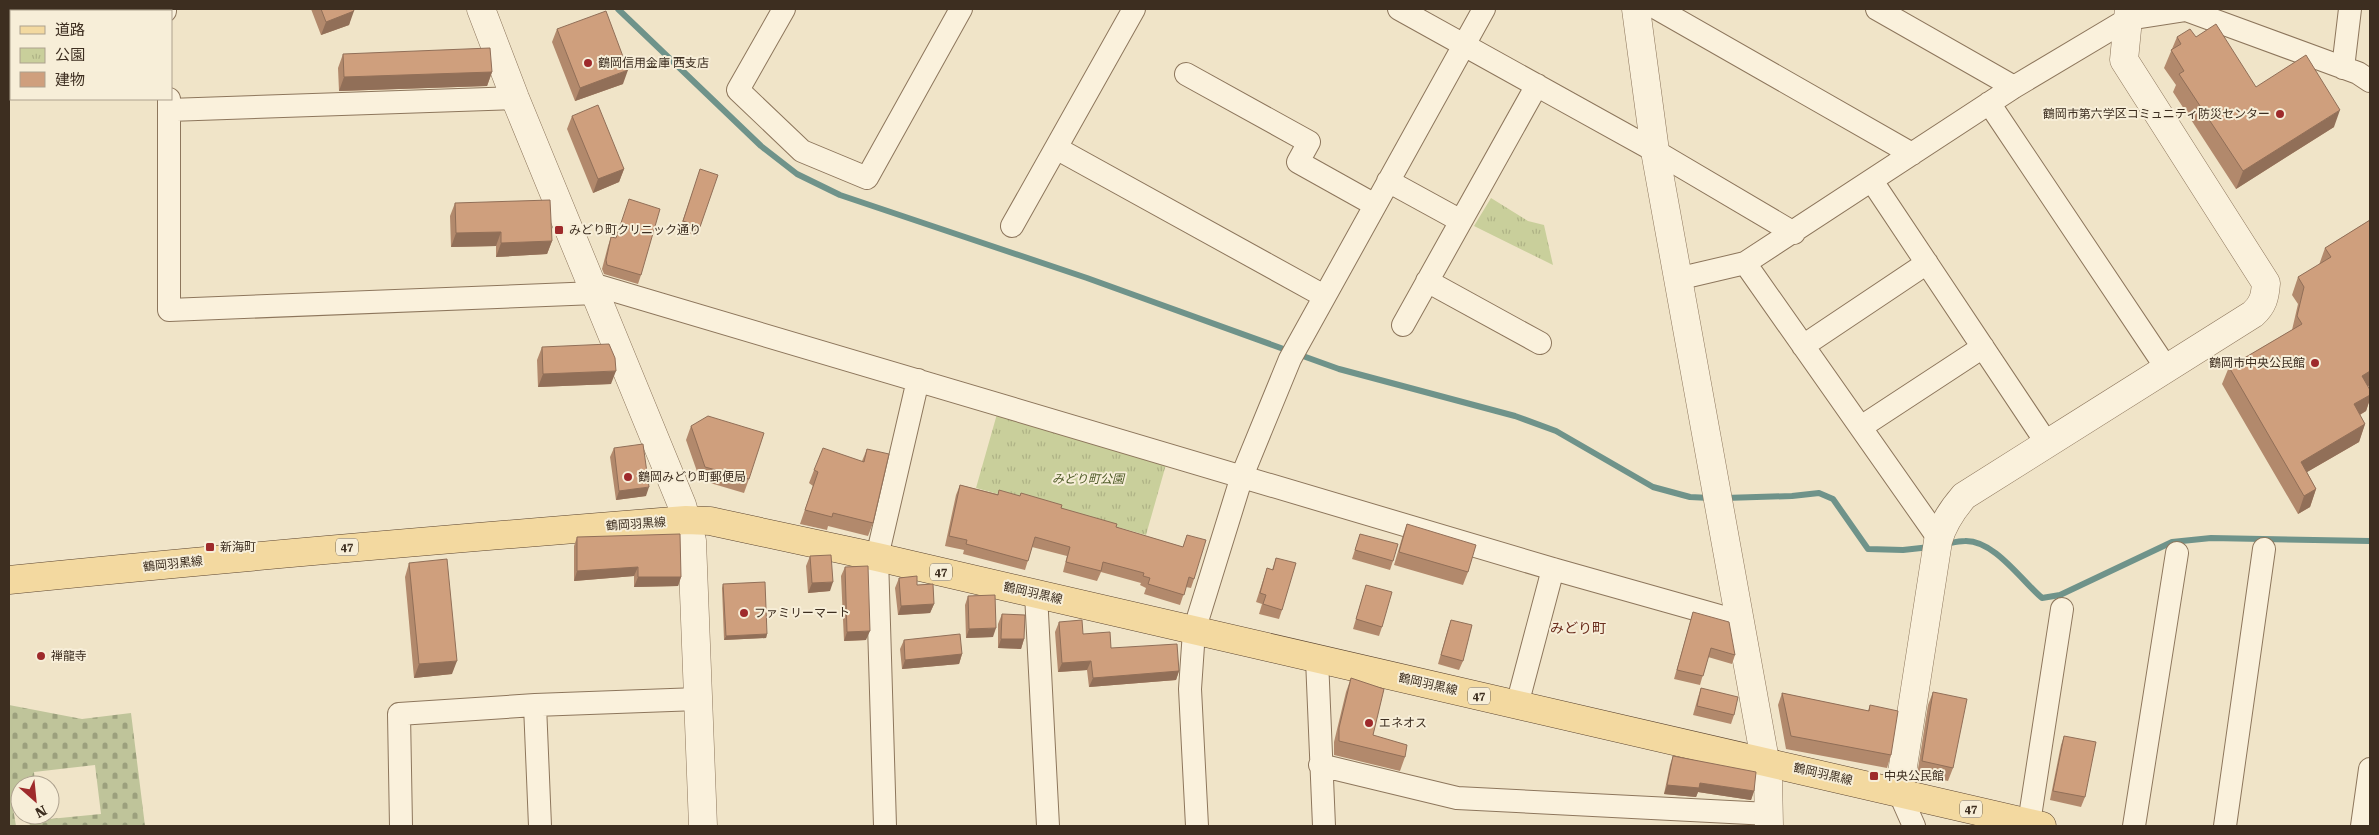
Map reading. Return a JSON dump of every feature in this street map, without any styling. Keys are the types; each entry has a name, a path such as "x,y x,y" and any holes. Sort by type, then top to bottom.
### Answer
{"main road":[{"name":"鶴岡羽黒線","path":"9,580 273,554 686,520 710,521 767,531 877,556 2036,825"}],"street":[{"path":"481,9 686,520 692,541 703,826"},
{"path":"784,9 738,90 802,151 866,178 961,9"},
{"path":"1012,226 1134,9"},
{"path":"1399,9 1655,151 1794,233"},
{"path":"1197,826 1190,689 1194,630 1242,476 1295,350 1484,9"},
{"path":"1320,765 1457,798 1769,820 1768,777 1655,151 1636,9"},
{"path":"1658,9 1912,154"},
{"path":"1877,9 2014,87"},
{"path":"2344,68 2350,9"},
{"path":"1677,279 1745,263 1794,233 1989,103 2128,14 2186,10 2344,68 2370,81"},
{"path":"1914,826 1899,792 1937,547 1953,508 1964,496 2048,445 2253,314 2261,306 2266,296 2266,283 2124,60 2128,14"},
{"path":"1186,74 1309,142 1298,162 1375,205"},
{"path":"1403,325 1537,86"},
{"path":"516,98 169,104 169,310 594,289 918,380 1553,569 1741,622"},
{"path":"1989,103 2167,369"},
{"path":"1056,148 1324,296"},
{"path":"1388,181 1461,221"},
{"path":"1872,181 2048,445"},
{"path":"1745,263 1861,427 1937,547"},
{"path":"1803,346 1926,263"},
{"path":"1427,281 1540,343"},
{"path":"1861,427 1983,347"},
{"path":"885,826 877,556 918,380"},
{"path":"2225,826 2264,549"},
{"path":"2134,826 2177,553"},
{"path":"1517,705 1553,569"},
{"path":"1036,594 1048,826"},
{"path":"2036,825 2062,608"},
{"path":"1316,659 1324,826"},
{"path":"401,826 399,714 535,705 698,699"},
{"path":"535,705 540,826"},
{"path":"2362,826 2370,768"}],"green space":[{"path":"1491,198 1528,221 1544,225 1553,265 1474,226"},
{"name":"みどり町公園","path":"997,414 1167,461 1146,535 976,488"},
{"path":"9,705 82,719 131,713 145,826 30,826 60,825 60,818 101,814 95,765 34,772 34,775 10,775 10,825 16,826 9,826"}],"building":[{"path":"321,9 353,9 354,11 326,22"},
{"name":"鶴岡信用金庫 西支店","path":"606,11 628,70 580,88 557,29"},
{"name":"鶴岡市第六学区コミュニティ防災センター","path":"2216,24 2256,87 2306,55 2340,110 2243,171 2179,74 2184,71 2171,50 2181,44 2177,37 2190,29 2196,37"},
{"path":"490,48 492,72 344,77 343,54"},
{"path":"598,105 624,169 598,179 572,116"},
{"path":"700,169 718,175 700,227 683,221"},
{"path":"629,199 660,209 641,275 607,265 606,260 611,237 616,238"},
{"path":"550,200 552,241 501,243 501,232 456,233 455,203"},
{"name":"鶴岡市中央公民館","path":"2370,220 2370,371 2362,376 2370,390 2370,395 2354,404 2365,424 2301,462 2316,489 2304,496 2229,367 2302,324 2297,316 2304,287 2298,277 2331,257 2325,248"},
{"path":"609,344 615,358 616,371 543,374 542,347"},
{"path":"708,416 764,433 749,479 705,467 691,426"},
{"path":"643,444 649,487 619,491 614,448"},
{"path":"823,448 864,462 867,449 889,454 873,523 833,513 832,517 805,510 818,472 814,470"},
{"path":"960,485 998,495 999,490 1020,496 1021,493 1062,505 1061,508 1117,524 1116,527 1183,547 1187,535 1206,540 1194,579 1189,577 1184,595 1148,584 1150,578 1143,576 1144,573 1103,562 1101,571 1066,562 1070,547 1035,537 1028,561 966,544 967,540 949,536"},
{"path":"1407,524 1476,545 1468,572 1399,552"},
{"path":"680,534 681,577 638,577 638,567 577,571 577,537"},
{"path":"1360,534 1398,544 1393,561 1355,550"},
{"path":"831,555 833,582 812,583 810,556"},
{"path":"1276,558 1296,563 1282,610 1263,604 1266,595 1260,593 1267,568 1273,570"},
{"path":"447,559 457,661 419,664 409,563"},
{"path":"868,566 870,631 847,632 845,567"},
{"path":"917,576 917,585 933,584 934,604 901,606 899,578"},
{"name":"ファミリーマート","path":"765,582 767,634 726,636 723,584"},
{"path":"1366,585 1392,592 1382,627 1356,619"},
{"path":"995,595 996,628 969,629 968,596"},
{"path":"1693,612 1729,622 1735,655 1711,648 1703,676 1677,670"},
{"path":"1002,614 1025,615 1024,639 1001,639"},
{"path":"1082,620 1083,634 1110,632 1111,648 1177,644 1179,671 1093,678 1091,661 1062,663 1059,622"},
{"path":"1451,620 1472,625 1463,661 1441,655"},
{"path":"960,634 962,654 905,660 904,640"},
{"path":"1351,678 1384,689 1373,735 1407,745 1405,757 1339,741 1339,728"},
{"path":"1701,688 1738,697 1734,715 1697,706"},
{"path":"1933,692 1967,699 1953,768 1922,761"},
{"path":"1782,693 1869,711 1870,705 1898,711 1891,755 1791,736"},
{"path":"2064,736 2096,742 2085,797 2053,791"},
{"path":"1673,756 1756,772 1754,791 1700,783 1699,788 1667,785"}],"waterway":[{"path":"618,9 761,146 797,174 840,195 1087,278 1339,369 1515,416 1556,431 1653,487 1690,497 1710,498"},
{"path":"1725,498 1792,496 1819,493 1833,499 1868,549 1903,550 1930,547"},
{"path":"1945,544 1965,541 1976,542 1986,547 2006,562 2042,598 2060,595 2172,542 2211,538 2370,541"}],"place":[{"name":"鶴岡信用金庫 西支店","path":"588,63"},
{"name":"鶴岡市第六学区コミュニティ防災センター","path":"2280,114"},
{"name":"みどり町クリニック通り","path":"559,230"},
{"name":"鶴岡市中央公民館","path":"2315,363"},
{"name":"鶴岡みどり町郵便局","path":"628,477"},
{"name":"新海町","path":"210,547"},
{"name":"ファミリーマート","path":"744,613"},
{"name":"禅龍寺","path":"41,656"},
{"name":"エネオス","path":"1369,723"},
{"name":"中央公民館","path":"1874,776"}],"district":[{"name":"みどり町","path":"1578,628"}]}
